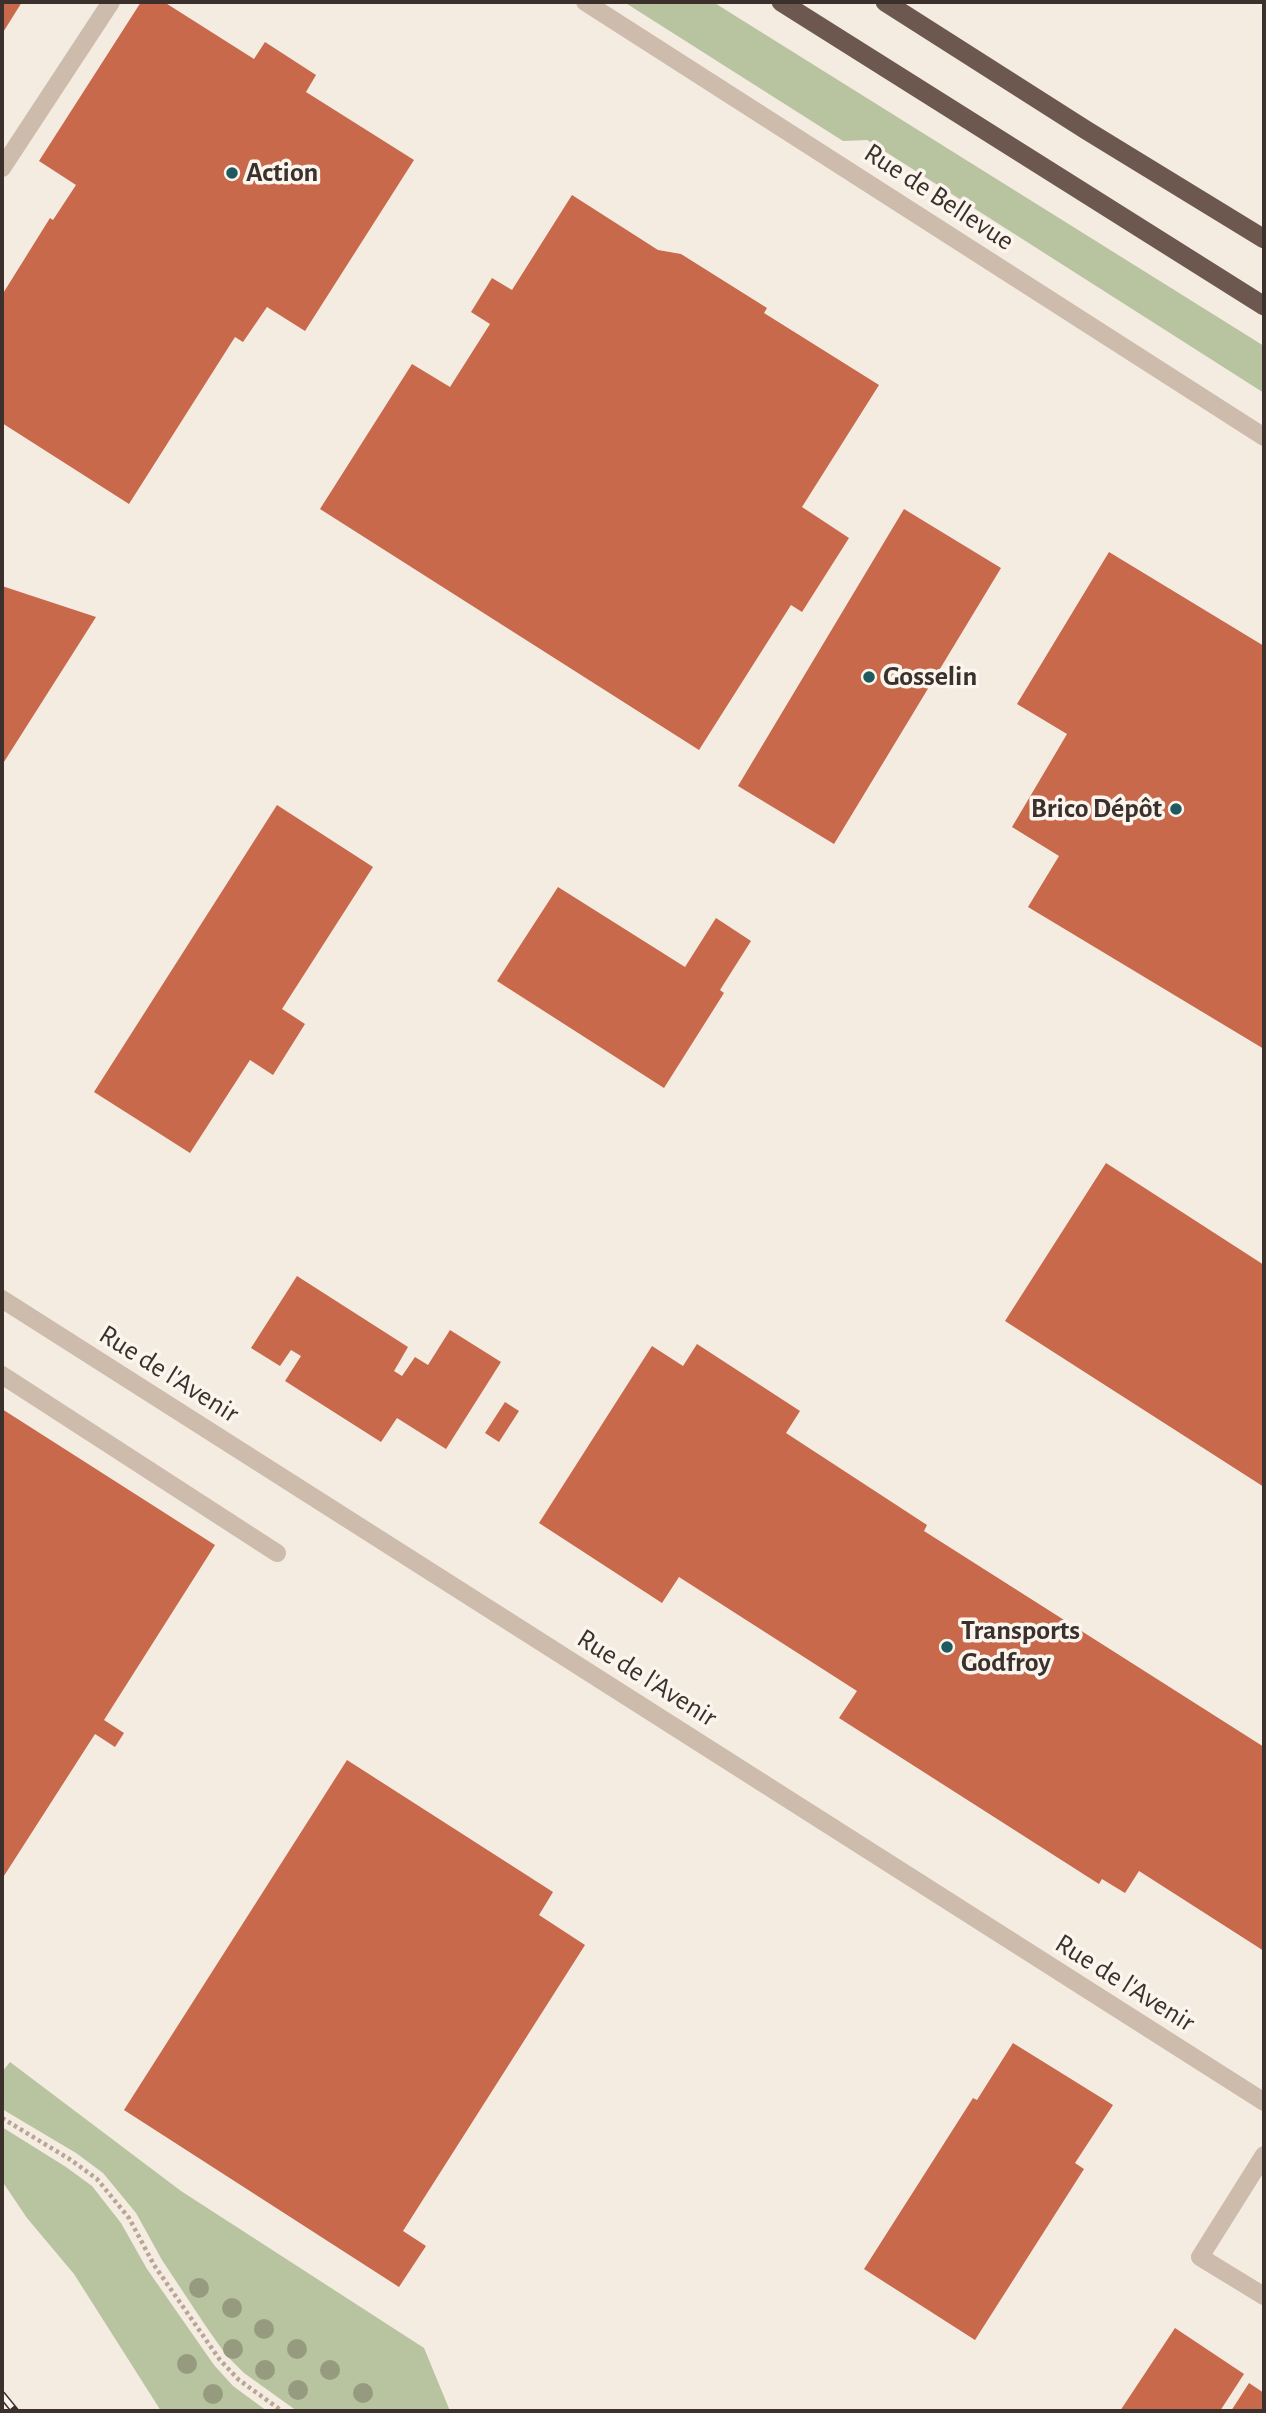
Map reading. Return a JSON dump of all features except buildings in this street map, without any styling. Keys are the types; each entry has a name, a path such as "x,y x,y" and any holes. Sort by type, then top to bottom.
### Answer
{"highway":[{"path":"781,2 1264,306"},
{"path":"885,2 1264,239"}],"street":[{"path":"2,168 111,2"},
{"name":"Rue de Bellevue","path":"585,2 1264,437"},
{"name":"Rue de l'Avenir","path":"2,1299 1264,2102"},
{"path":"2,1375 277,1553"},
{"path":"1264,2155 1200,2257 1264,2296"}],"path":[{"path":"2,2118 97,2179 128,2218 154,2265 220,2360 239,2380 282,2411"}],"green space":[{"path":"624,2 713,2 1264,346 1264,393 867,140 843,141"},
{"path":"10,2062 181,2191 424,2348 450,2411 297,2411 244,2373 226,2355 162,2260 136,2213 103,2173 76,2153 2,2109 2,2072"},
{"path":"2,2127 92,2186 121,2223 147,2269 214,2365 233,2386 267,2411 161,2411 74,2274 27,2218 2,2181"}],"railway":[{"path":"2,2395 15,2411"}],"place":[{"name":"Action","path":"232,173"},
{"name":"Gosselin","path":"869,677"},
{"name":"Brico Dépôt","path":"1176,809"},
{"name":"Transports Godfroy","path":"947,1647"}]}
